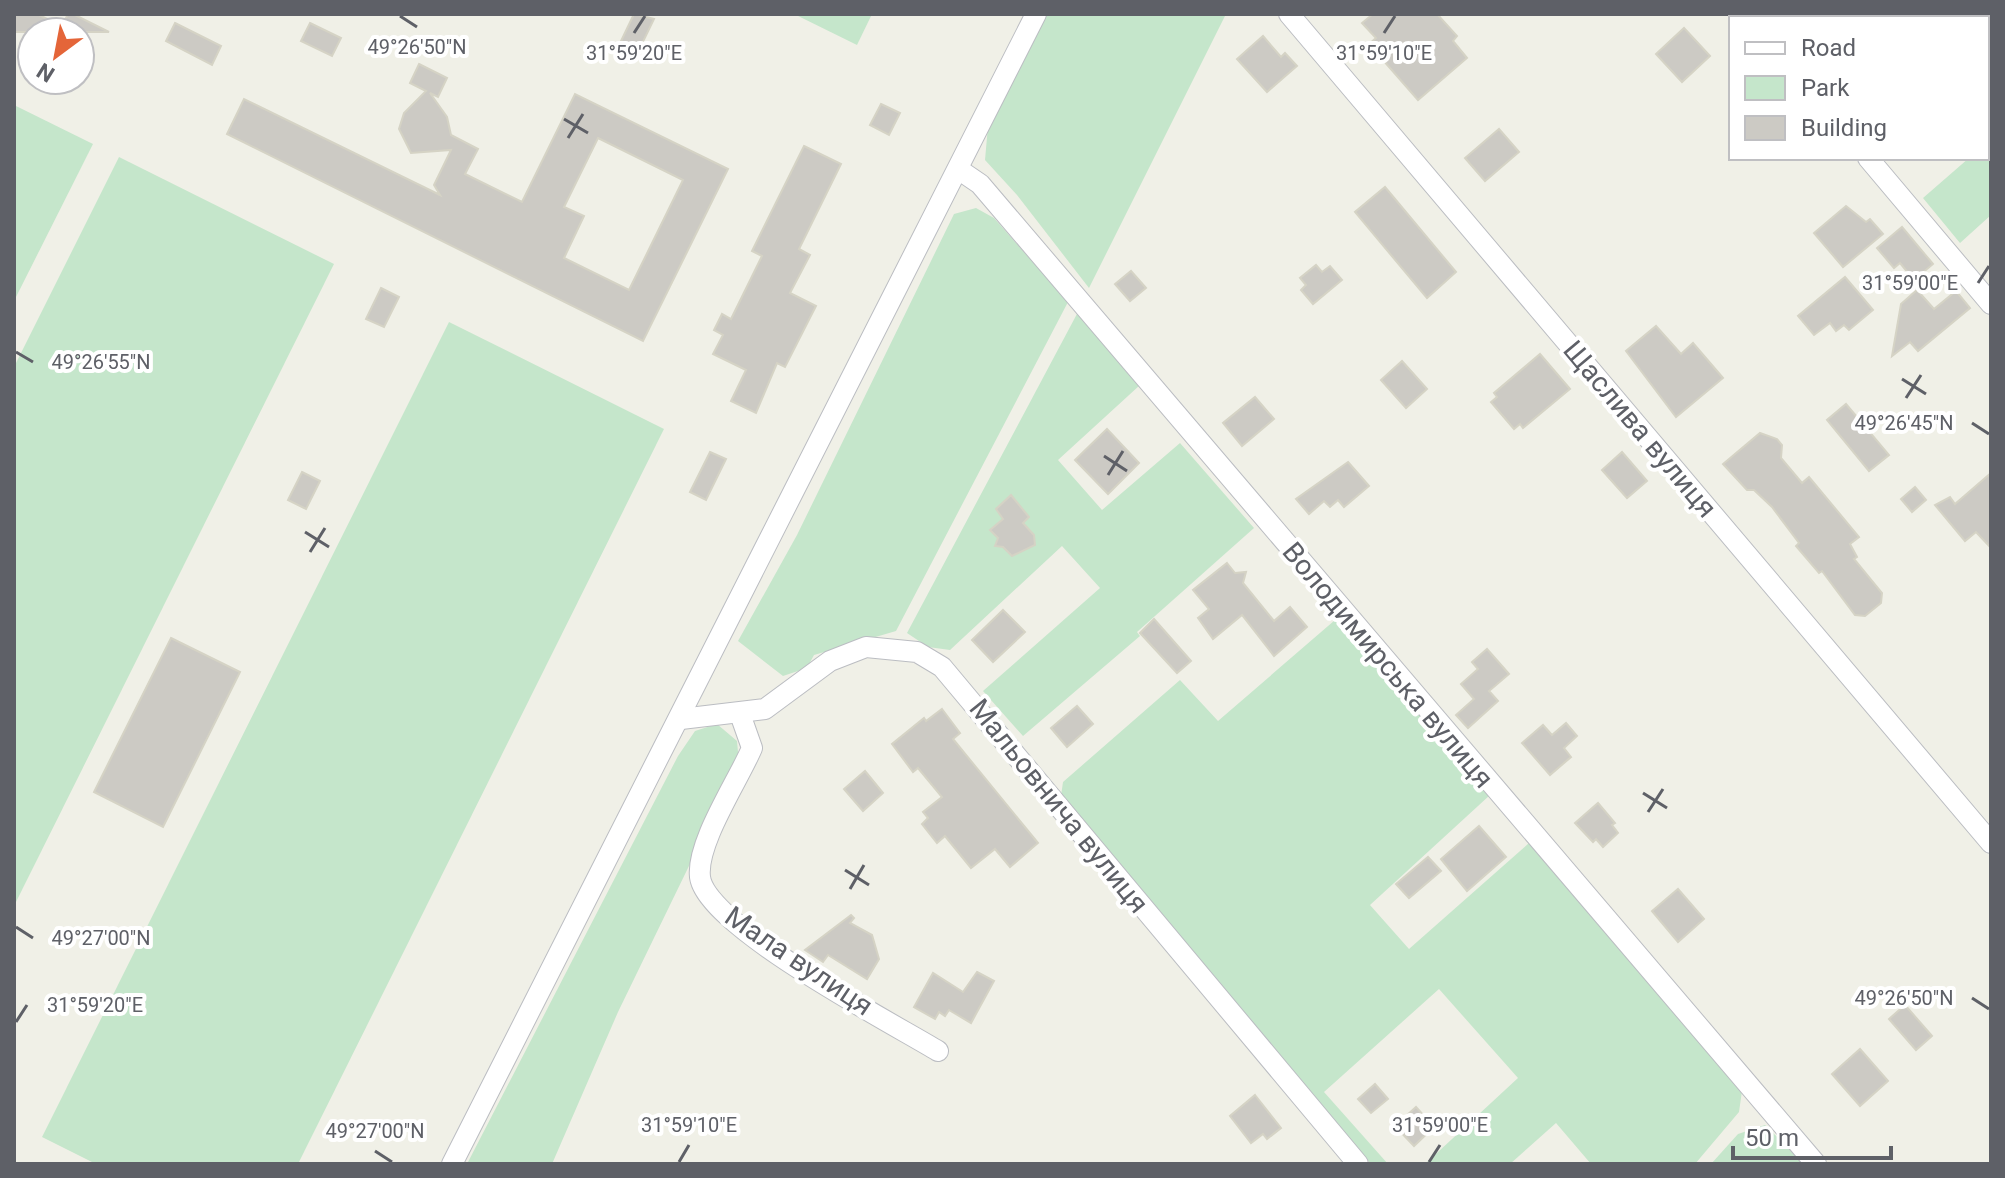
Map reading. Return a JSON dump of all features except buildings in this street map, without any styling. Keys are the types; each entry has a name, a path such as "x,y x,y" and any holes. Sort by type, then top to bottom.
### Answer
{"street":[{"path":"452,1164 681,719 1036,14"},
{"name":"Щаслива вулиця","path":"1289,14 1991,843"},
{"path":"1870,160 1991,304"},
{"name":"Володимирська вулиця","path":"958,169 980,184 1816,1164"},
{"name":"Мальовнича вулиця","path":"681,719 765,709 830,661 866,647 917,652 942,667 1358,1164"},
{"name":"Мала вулиця","path":"740,714 752,748 705,841 700,877 713,904 767,948 938,1051"}],"green space":[{"path":"794,14 872,14 857,45"},
{"path":"1047,14 1226,14 1089,288 1017,195 985,160 988,126"},
{"path":"14,105 93,144 14,301"},
{"path":"1991,138 1991,215 1960,243 1923,198 1967,160 1989,160"},
{"path":"119,157 334,264 14,906 14,367"},
{"path":"976,208 994,218 1068,302 896,631 814,655 807,668 783,676 738,641 797,535 954,214"},
{"path":"1078,312 1140,385 1058,460 1102,510 1180,443 1254,528 1137,632 1140,636 1023,736 983,691 1100,588 1062,546 950,650 928,647 907,633"},
{"path":"449,322 664,429 298,1164 96,1164 42,1137"},
{"path":"1335,620 1490,795 1370,905 1409,949 1529,843 1742,1091 1739,1112 1695,1164 1591,1164 1556,1123 1510,1164 1425,1164 1518,1078 1439,989 1324,1092 1388,1164 1371,1164 1061,796 1063,782 1180,680 1218,721"},
{"path":"717,724 737,741 739,763 618,1012 552,1164 467,1164 678,756 695,731"},
{"path":"1765,1125 1805,1164 1711,1164 1738,1134"}]}
